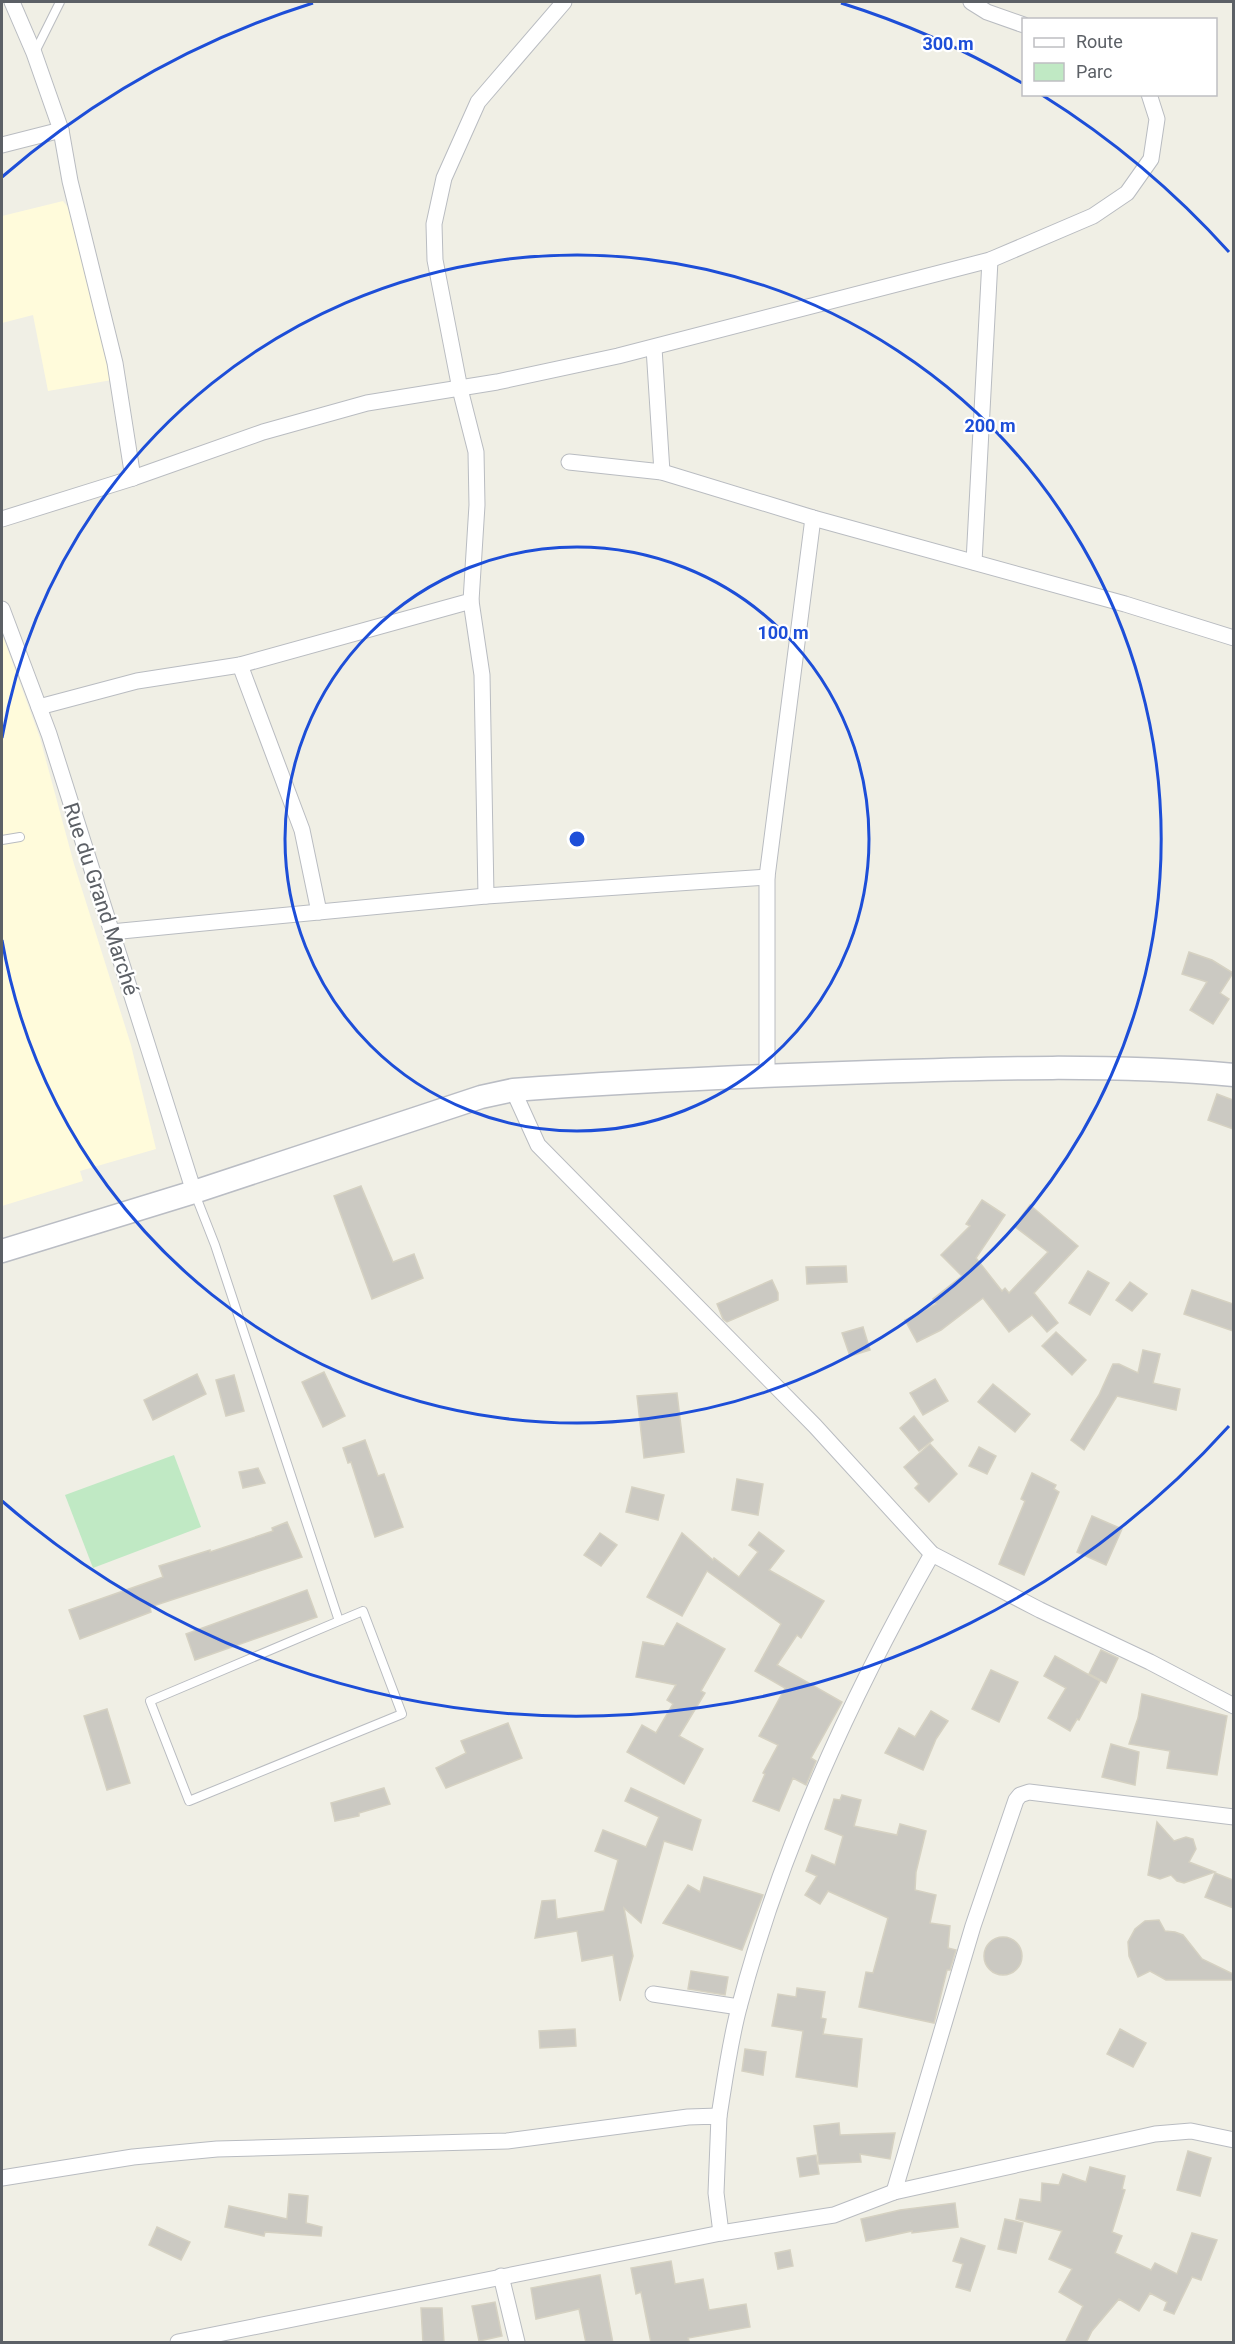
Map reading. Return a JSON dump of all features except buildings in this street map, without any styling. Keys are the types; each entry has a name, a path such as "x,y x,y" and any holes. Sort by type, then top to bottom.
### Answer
{"street":[{"path":"12,2 34,53 61,130 70,181 116,363 133,478"},
{"path":"486,896 482,675 471,601 477,505 476,452 460,389 435,260 434,224 444,178 478,102 564,2"},
{"path":"971,2 988,7 1022,24"},
{"path":"2,519 133,478 263,432 367,403 460,389 654,348 990,260 1093,216 1127,193 1151,159 1157,119 1150,96"},
{"path":"2,145 61,130"},
{"path":"974,562 990,260"},
{"path":"654,348 662,472"},
{"path":"569,462 662,472 813,518 1125,604 1233,638"},
{"path":"767,1076 767,877 813,518"},
{"path":"39,707 137,681 240,664 471,601"},
{"name":"Rue du Grand Marché","path":"2,609 39,707 194,1192"},
{"path":"240,664 302,830 319,912"},
{"path":"111,932 486,896 767,877"},
{"path":"2,1251 194,1192 481,1097 513,1090 767,1076 980,1068 1140,1069 1233,1075"},
{"path":"513,1090 538,1145 815,1426 932,1554 1040,1610 1150,1662 1233,1706"},
{"path":"721,2233 716,2193 719,2115 739,2007 755,1950 807,1804 842,1725 904,1602 932,1554"},
{"path":"894,2192 973,1926 1016,1800 1020,1795 1029,1792 1233,1816"},
{"path":"653,1994 739,2007"},
{"path":"2,2178 133,2157 217,2149 507,2141 719,2115"},
{"path":"178,2343 721,2233 834,2216 894,2192 1155,2134 1191,2131 1233,2140"},
{"path":"501,2276 517,2343"}],"lane":[{"path":"34,53 60,2"},
{"path":"2,840 20,837"},
{"path":"194,1192 218,1256 339,1621"},
{"path":"363,1611 402,1714 189,1801 150,1701 339,1621 363,1611"}],"shaded area":[{"path":"63,201 71,211 112,380 48,391 33,315 2,323 2,216"},
{"path":"2,634 40,738 74,864 131,1045 156,1149 80,1171 83,1181 2,1206"}],"green space":[{"path":"174,1455 201,1527 93,1568 65,1495"}]}
